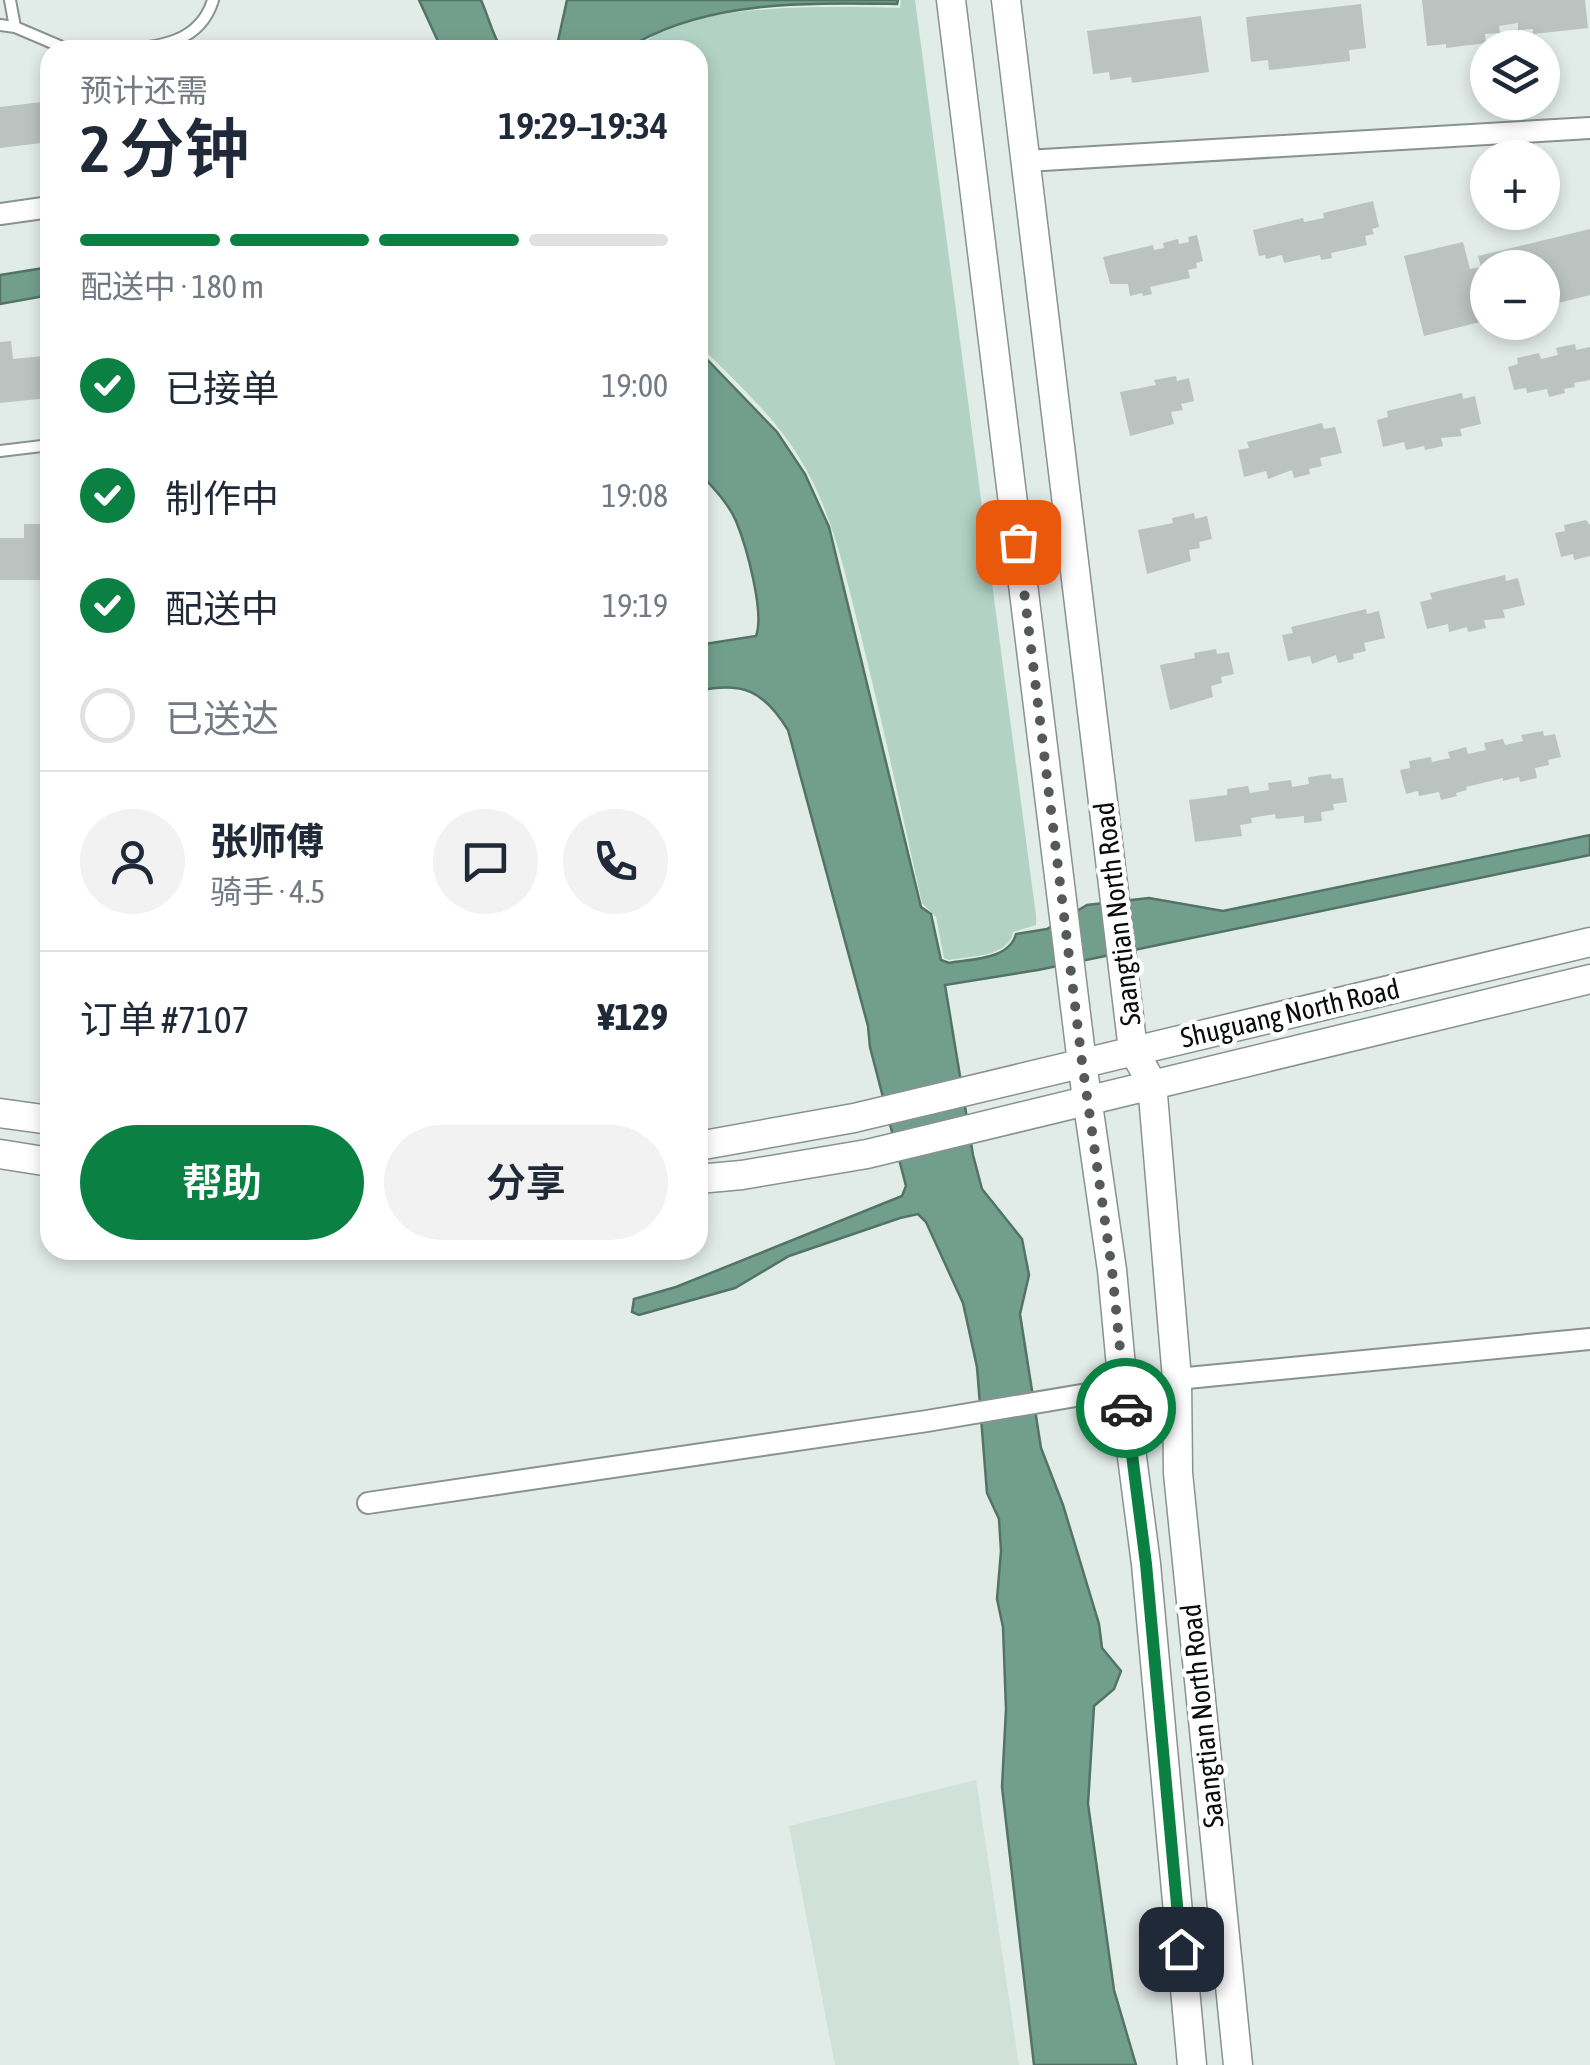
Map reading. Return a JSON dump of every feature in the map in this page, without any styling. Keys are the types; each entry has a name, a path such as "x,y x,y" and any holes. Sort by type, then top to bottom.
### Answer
{"main road":[{"name":"Saangtian North Road","path":"951,0 1082,1062 1112,1270 1146,1564 1192,2065"},
{"name":"Saangtian North Road","path":"1006,0 1133,1050 1152,1083 1177,1379 1178,1473 1238,2065"},
{"name":"Shuguang North Road","path":"708,1144 854,1118 1590,942"},
{"name":"Shuguang North Road","path":"708,1178 867,1154 1590,979"},
{"path":"0,1114 40,1119"},
{"path":"0,1154 40,1160"}],"street":[{"path":"1026,161 1590,128"},
{"path":"0,214 40,208"},
{"path":"1177,1379 1590,1339"},
{"path":"368,1503 927,1421 1123,1388"}],"lane":[{"path":"10,0 15,27"},
{"path":"179,40 203,21 213,0"},
{"path":"0,25 46,40"},
{"path":"0,452 40,446"}],"shaded area":[{"path":"419,0 481,0 497,40 437,40"},
{"path":"567,0 898,0 897,4 797,5 730,11 667,28 642,40 558,40"},
{"path":"901,0 915,0 1036,916 1036,925 1013,932 997,951 949,960 944,958 936,917 922,903 861,636 821,499 799,457 777,427 708,354 708,40 650,40 685,22 720,14 799,8 900,8"},
{"path":"40,269 40,297 0,304 0,275"},
{"path":"708,360 777,432 805,474 829,527 921,907 931,914 941,960 949,963 998,954 1012,943 1016,934 1047,929 1087,905 1149,898 1223,911 1590,835 1590,855 1038,970 945,985 982,1189 1022,1239 1029,1275 1020,1314 1041,1448 1063,1505 1099,1624 1102,1648 1121,1671 1114,1689 1094,1706 1088,1804 1114,1990 1136,2065 1034,2065 1002,1787 1006,1709 1003,1627 997,1599 999,1519 987,1493 977,1367 963,1303 926,1222 918,1214 900,1218 789,1256 735,1288 639,1315 632,1312 634,1299 676,1287 902,1196 906,1186 868,1026 788,730 770,706 751,692 728,687 708,689 708,643 756,636 758,625 745,546 724,501 708,483"},
{"path":"976,1780 1019,2065 835,2065 789,1826"}],"building":[{"path":"1422,0 1585,0 1588,28 1518,30 1518,23 1499,26 1500,30 1470,30 1470,45 1427,46"},
{"path":"1361,4 1366,48 1349,50 1350,61 1269,70 1268,60 1251,62 1246,17"},
{"path":"1201,16 1209,72 1132,83 1131,77 1110,80 1109,72 1093,74 1087,31"},
{"path":"40,102 40,143 0,148 0,107"},
{"path":"1373,201 1379,227 1372,229 1374,234 1365,236 1367,245 1331,253 1332,258 1321,260 1320,255 1284,263 1282,255 1266,259 1265,255 1259,256 1253,230 1303,218 1304,222 1324,218 1323,213"},
{"path":"1590,229 1590,295 1560,302 1560,250 1503,250"},
{"path":"1197,235 1203,261 1188,270 1190,278 1150,287 1152,294 1143,296 1130,296 1128,284 1110,284 1103,257 1153,245 1154,250 1164,248 1163,243 1178,239 1179,244 1189,242 1188,237"},
{"path":"1463,242 1470,269 1470,324 1424,336 1404,256"},
{"path":"11,341 13,359 40,356 40,399 0,403 0,342"},
{"path":"1575,344 1576,350 1590,347 1590,380 1574,383 1575,387 1564,389 1565,393 1549,397 1547,389 1527,393 1526,388 1514,390 1508,367 1518,364 1517,358 1539,353 1541,359 1558,355 1556,348"},
{"path":"1176,376 1177,381 1189,378 1194,401 1181,404 1183,410 1171,412 1174,424 1130,436 1120,392 1156,385 1154,380"},
{"path":"1462,393 1463,399 1475,396 1481,424 1460,429 1462,436 1441,438 1443,446 1406,450 1404,442 1383,447 1377,420 1388,417 1387,411"},
{"path":"1322,423 1324,429 1335,427 1342,453 1320,458 1322,466 1294,478 1292,470 1268,479 1266,471 1244,477 1238,450 1249,448 1247,442"},
{"path":"1194,513 1195,519 1207,516 1212,539 1189,550 1191,561 1147,574 1138,530 1173,523 1172,518"},
{"path":"1586,520 1590,525 1590,556 1574,560 1573,554 1561,557 1555,533 1565,531 1564,525"},
{"path":"24,524 40,524 40,580 0,580 0,538 24,538"},
{"path":"1505,575 1506,581 1518,578 1525,605 1503,610 1505,618 1484,620 1486,628 1468,632 1467,627 1449,632 1448,624 1427,629 1420,602 1432,599 1430,593"},
{"path":"1366,609 1367,614 1379,611 1385,638 1364,643 1366,651 1353,654 1354,659 1338,663 1336,655 1312,664 1310,656 1288,661 1282,635 1293,633 1291,627"},
{"path":"1216,649 1217,654 1229,652 1234,674 1221,677 1222,683 1211,686 1213,697 1170,710 1160,665"},
{"path":"1543,731 1544,736 1555,734 1561,757 1535,768 1537,778 1520,782 1519,777 1503,778 1466,787 1457,796 1441,800 1439,792 1406,794 1400,770 1410,768 1409,761 1450,758 1448,752 1466,747 1468,754 1486,750 1484,743 1503,739 1505,745 1523,741 1521,735"},
{"path":"1331,774 1332,779 1343,778 1347,802 1333,804 1334,810 1321,812 1322,821 1304,823 1304,816 1276,819 1275,814 1251,818 1252,823 1240,825 1242,836 1195,842 1189,800 1227,795 1227,789 1248,786 1250,793 1269,790 1268,783 1291,780 1292,787 1309,784 1308,777"}],"way so far":[{"path":"1018,542 1082,1062 1112,1270 1126,1408"}],"route":[{"path":"1126,1408 1146,1564 1181,1949"}]}
